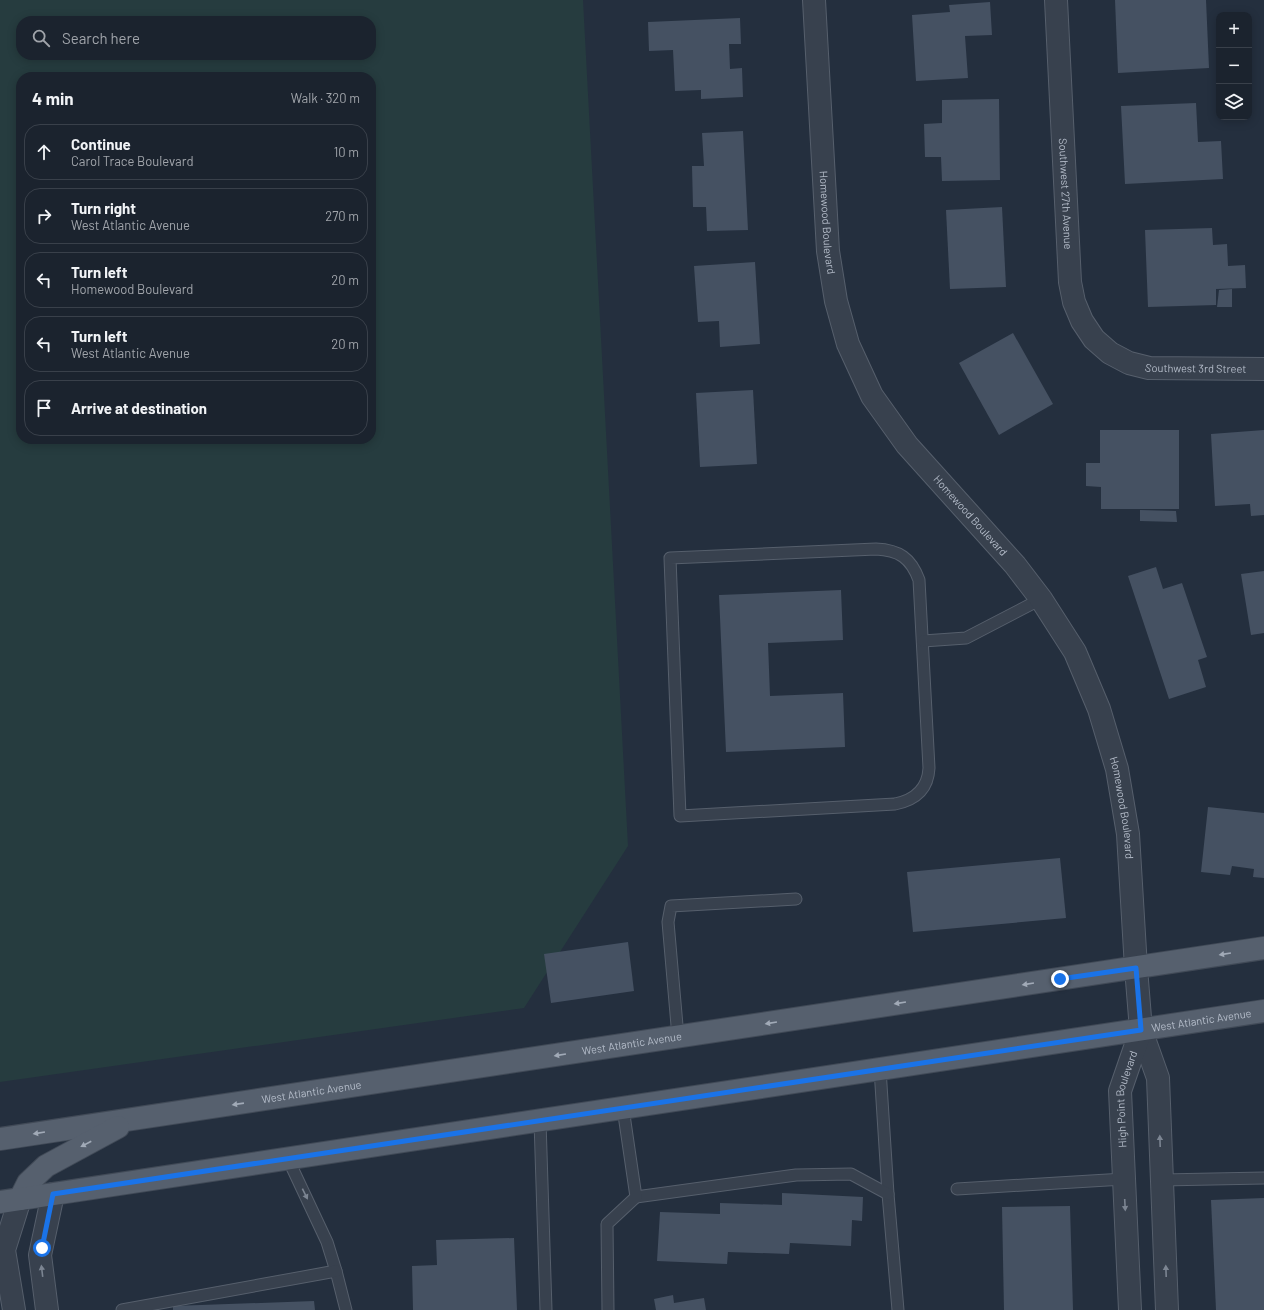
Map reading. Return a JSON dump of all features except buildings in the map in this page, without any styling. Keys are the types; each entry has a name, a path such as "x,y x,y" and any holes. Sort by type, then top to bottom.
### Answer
{"main road":[{"name":"West Atlantic Avenue","path":"0,1139 1264,948"},
{"name":"West Atlantic Avenue","path":"10,1201 1264,1011"},
{"path":"10,1201 46,1166 133,1119"}],"street":[{"name":"Homewood Boulevard","path":"814,0 828,251 836,301 848,344 872,396 907,445 1015,565 1041,598 1075,652 1100,709 1117,769 1128,834 1141,1030"},
{"name":"Southwest 27th Avenue","path":"1056,0 1070,282 1074,302 1082,322 1094,339 1110,353 1128,363"},
{"name":"Southwest 3rd Street","path":"1128,363 1149,368 1264,369"},
{"name":"High Point Boulevard","path":"1130,1310 1120,1091 1141,1030"},
{"name":"High Point Boulevard","path":"1141,1030 1158,1078 1167,1310"},
{"path":"47,1310 40,1255 53,1194"},
{"path":"10,1201 4,1250 14,1310"}],"lane":[{"path":"888,549 899,553 908,560 916,570 920,580 923,641 929,773 927,783 914,798 895,804 680,816 670,558 888,549"},
{"path":"923,641 966,638 1041,598"},
{"path":"678,1037 668,922 671,906 796,899"},
{"path":"880,1069 888,1194 898,1310"},
{"path":"623,1108 636,1197"},
{"path":"540,1121 546,1310"},
{"path":"288,1159 322,1229 331,1254 346,1310"},
{"path":"608,1310 607,1224 636,1197 796,1175 851,1174 888,1194"},
{"path":"1162,1180 1264,1178"},
{"path":"957,1189 1124,1179"},
{"path":"122,1310 336,1271"}],"green space":[{"path":"0,0 583,0 628,846 524,1008 0,1082"}],"route":[{"path":"42,1248 53,1194 1141,1030 1136,968 1060,979"}]}
